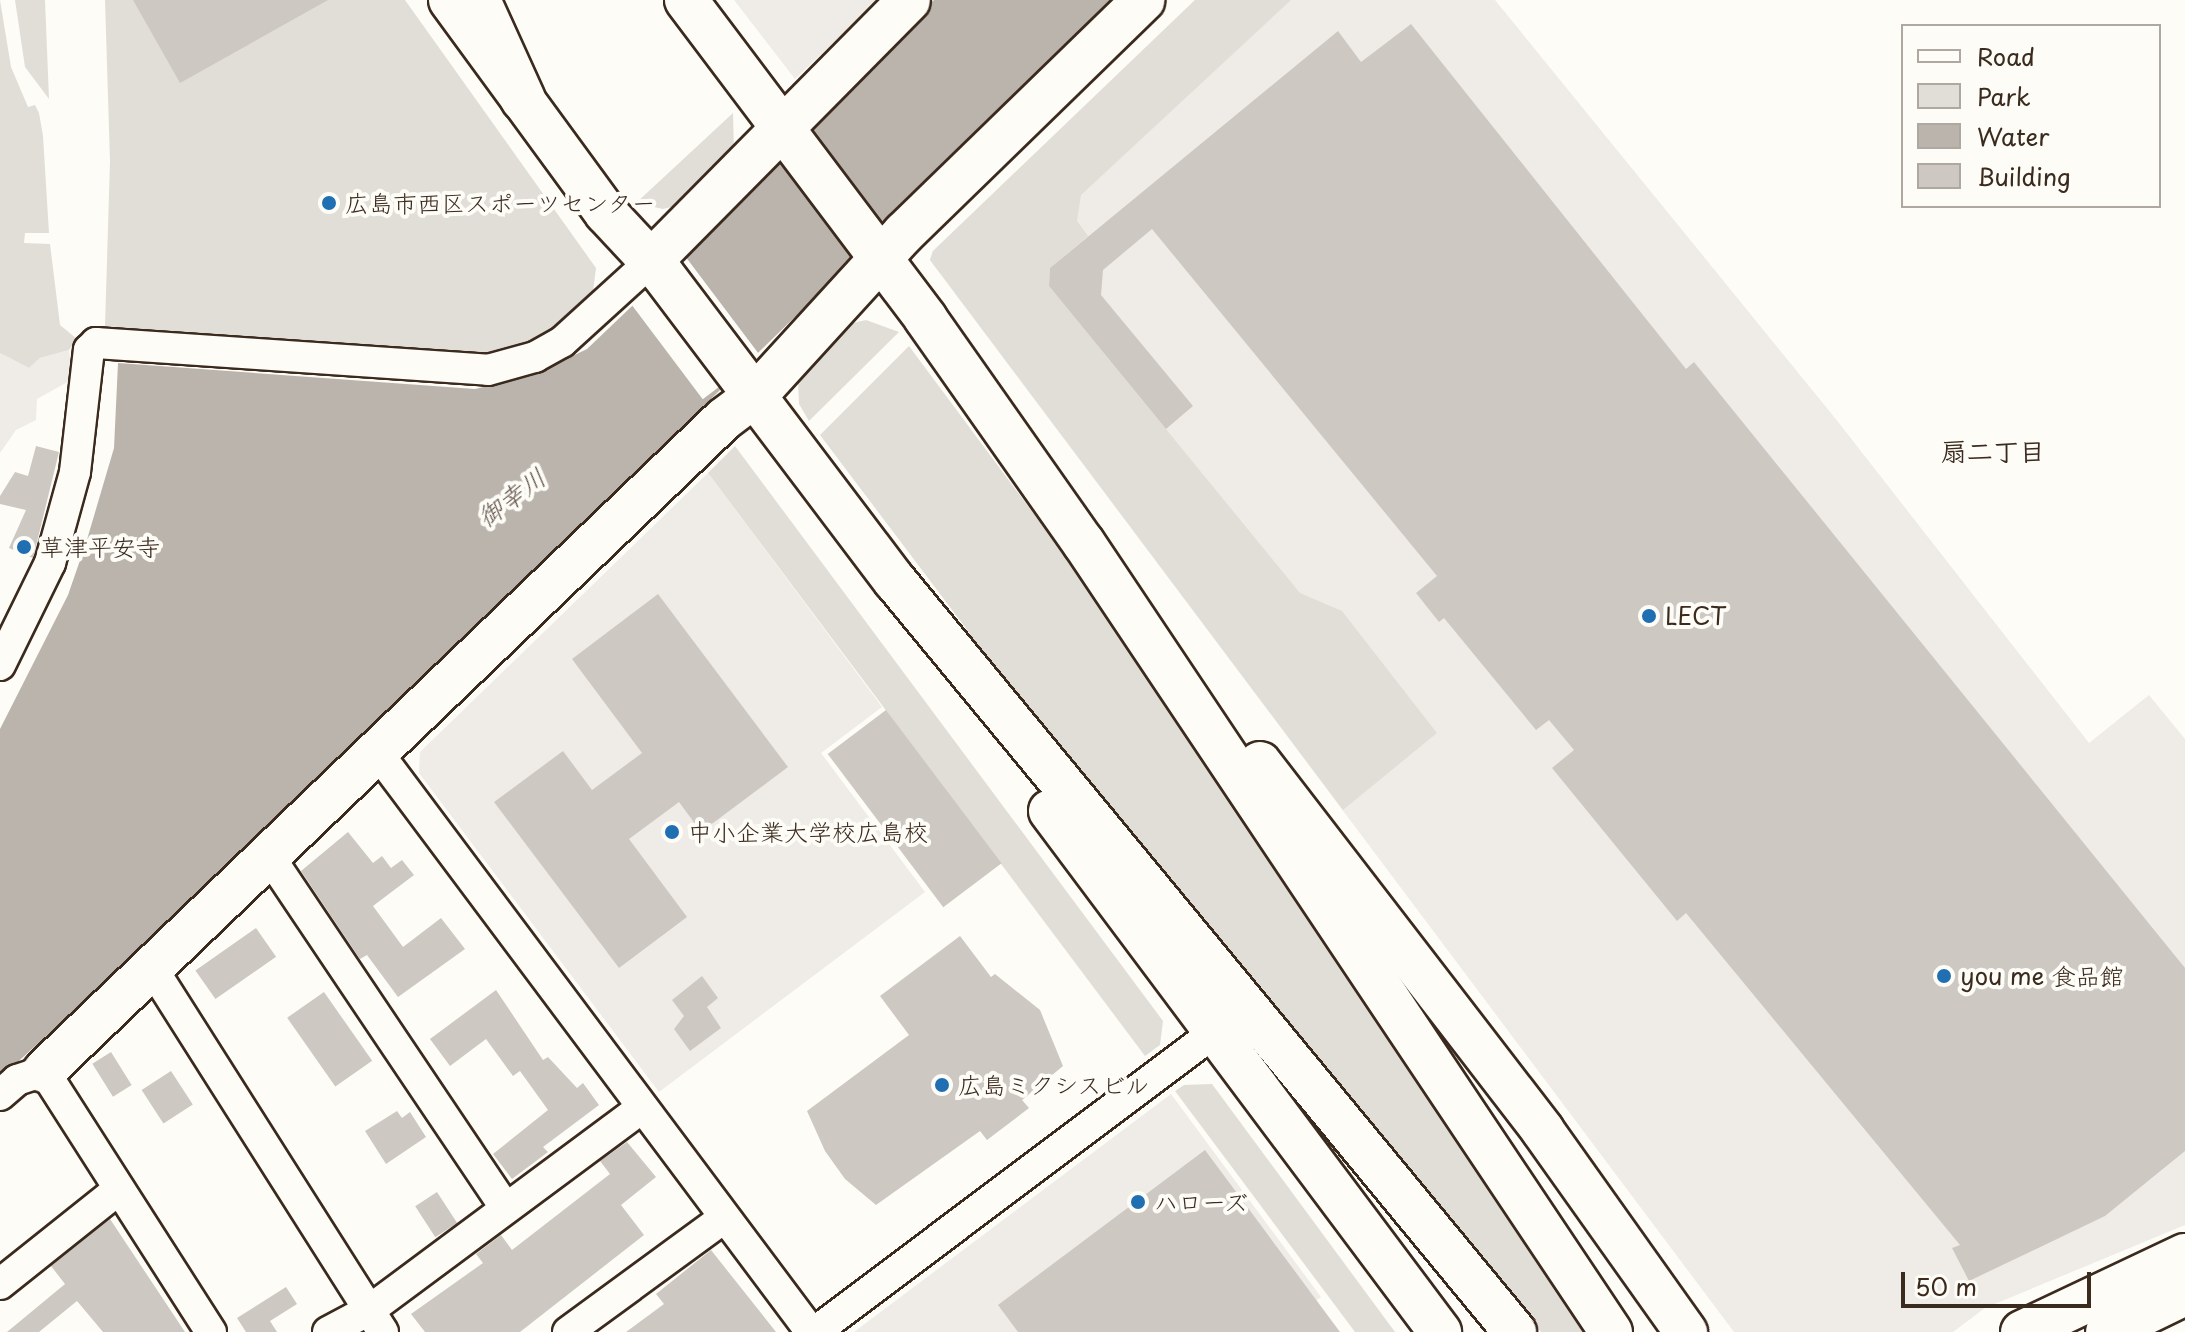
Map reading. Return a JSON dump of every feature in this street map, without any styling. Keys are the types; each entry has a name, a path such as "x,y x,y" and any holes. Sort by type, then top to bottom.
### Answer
{"highway":[{"path":"478,0 523,99"}],"street":[{"path":"450,0 606,213 656,267 895,581 1515,1332"},
{"path":"686,0 875,252 1083,542 1611,1332"},
{"path":"0,665 50,563 75,472 89,350 96,343 455,372 488,370 535,357 562,342 656,267 787,134 909,0"},
{"path":"0,1095 17,1080 44,1071 152,968 724,419 747,385 875,252 1144,0"},
{"path":"1083,542 1324,843 1543,1131 1686,1332"},
{"path":"895,581 1014,762 1440,1332"},
{"path":"377,752 724,1218 813,1332 1215,1032"},
{"path":"269,856 505,1207"},
{"path":"152,968 377,1320"},
{"path":"44,1071 211,1332"},
{"path":"328,1332 377,1320 505,1207 642,1108"},
{"path":"0,1284 119,1189"},
{"path":"568,1332 724,1218"},
{"path":"2031,1329 2185,1255"},
{"path":"2107,1332 2183,1298"}],"shaded area":[{"path":"734,0 878,0 795,79"},
{"path":"1195,0 1495,0 1835,418 2089,743 2149,695 2185,739 2185,1225 1985,1308 1953,1332 1734,1332 930,260 933,251"},
{"path":"69,350 73,379 37,399 36,420 16,430 0,453 0,353 29,368 40,358"},
{"name":"中小企業大学校広島校","path":"708,473 882,707 821,753 925,892 659,1092 419,773 420,752"},
{"name":"ハローズ","path":"1171,1094 1321,1297 1274,1332 854,1332"}],"green space":[{"path":"0,0 11,67 28,107 35,105 39,113 43,136 49,233 25,233 24,243 50,244 60,325 77,339 69,350 40,358 29,368 0,353"},
{"path":"15,0 45,0 49,99 25,67"},
{"name":"広島市西区スポーツセンター","path":"105,0 405,0 596,268 593,291 548,333 494,353 473,355 105,326 110,161"},
{"path":"1195,0 1291,0 1081,195 1077,221 1088,236 1050,268 1049,286 1300,593 1342,611 1437,733 1343,810 930,260 933,251"},
{"path":"733,113 734,152 679,205 663,209 636,203"},
{"path":"866,320 899,332 809,421 799,404 798,380 849,324"},
{"path":"909,346 1094,595 1589,1332 1541,1332 1029,723 965,627 820,435"},
{"path":"735,446 1163,1021 1160,1045 1145,1056 708,473"},
{"path":"1212,1084 1395,1332 1355,1332 1175,1091 1184,1085"}],"water":[{"name":"御幸川","path":"934,0 1119,0 225,874 0,1078 0,729 68,595 86,543 114,448 118,363 475,389 531,376 587,349 716,226"}],"pier":[{"path":"682,252 760,356 703,399 624,295"}],"building":[{"path":"133,0 328,0 180,83"},
{"path":"1411,24 1686,369 1694,362 2185,968 2185,1151 2105,1216 1969,1281 1952,1248 1960,1245 1686,913 1677,921 1552,768 1574,750 1549,720 1536,730 1444,618 1439,622 1416,593 1437,576 1152,229 1103,270 1101,295 1193,406 1166,429 1049,286 1050,268 1338,31 1361,62"},
{"path":"36,446 59,452 33,558 9,548 26,510 0,504 0,496 15,472 28,476"},
{"path":"658,594 788,767 701,832 679,802 629,839 687,917 619,968 494,802 563,751 592,790 642,753 572,659"},
{"path":"886,710 1002,863 943,907 828,754"},
{"path":"348,832 373,863 382,856 391,868 402,860 414,875 373,906 403,947 441,918 465,949 398,997 367,955 360,959 301,871"},
{"path":"256,928 276,957 215,999 195,970"},
{"name":"広島ミクシスビル","path":"960,936 991,977 995,974 1040,1010 1063,1066 1022,1100 1029,1108 987,1140 980,1131 876,1205 845,1179 825,1151 807,1111 909,1035 880,996"},
{"path":"702,976 718,998 707,1007 721,1028 690,1051 674,1029 684,1016 672,1000"},
{"path":"496,990 543,1060 548,1057 577,1088 583,1083 599,1105 543,1147 548,1152 512,1179 493,1154 548,1110 520,1071 513,1076 486,1039 450,1066 430,1039"},
{"path":"324,992 372,1061 335,1087 287,1018"},
{"path":"111,1052 132,1085 113,1097 92,1064"},
{"path":"171,1071 193,1105 163,1124 142,1090"},
{"path":"397,1111 402,1118 410,1112 426,1137 386,1164 365,1131"},
{"path":"627,1142 656,1177 621,1205 644,1235 520,1332 425,1332 411,1314 483,1263 476,1254 501,1235 512,1250 610,1174 600,1161"},
{"path":"1205,1150 1340,1332 1018,1332 998,1305"},
{"path":"437,1192 457,1223 435,1237 415,1206"},
{"path":"110,1219 185,1332 103,1332 77,1301 39,1332 7,1332 65,1284 51,1266"},
{"path":"711,1250 776,1332 626,1332 664,1304 656,1294"},
{"path":"286,1287 297,1304 270,1321 277,1332 246,1332 237,1318"}],"place":[{"name":"広島市西区スポーツセンター","path":"329,203"},
{"name":"草津平安寺","path":"24,547"},
{"name":"LECT","path":"1649,616"},
{"name":"中小企業大学校広島校","path":"672,832"},
{"name":"you me 食品館","path":"1944,976"},
{"name":"広島ミクシスビル","path":"942,1085"},
{"name":"ハローズ","path":"1138,1202"}],"district":[{"name":"扇二丁目","path":"1993,451"}]}
